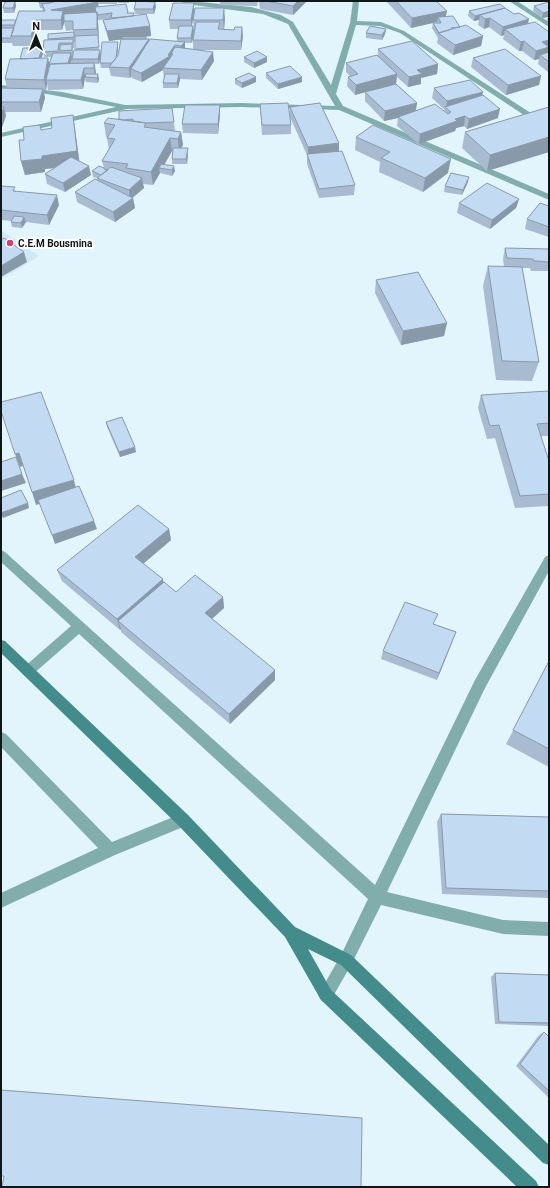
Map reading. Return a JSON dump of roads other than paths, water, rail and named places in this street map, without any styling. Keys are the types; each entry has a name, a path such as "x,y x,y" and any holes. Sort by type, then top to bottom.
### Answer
{"main road":[{"path":"1,645 183,820 290,932 326,995 530,1187"},
{"path":"290,932 346,960 549,1157"}],"street":[{"path":"179,1 263,12 279,16 291,23 340,108"},
{"path":"332,94 353,23 356,1"},
{"path":"512,1 549,25"},
{"path":"353,23 381,24 402,32 529,118 544,113"},
{"path":"1,87 20,88 82,98 127,108"},
{"path":"1,135 60,121 127,108 242,105 340,108 452,152 549,197"},
{"path":"1,555 377,897 503,927 549,930"},
{"path":"326,995 346,960 480,684 549,560"},
{"path":"28,671 79,626"},
{"path":"1,738 110,850"},
{"path":"1,901 110,850 183,820"}],"place":[{"name":"C.E.M Bousmina","path":"10,243"}]}
